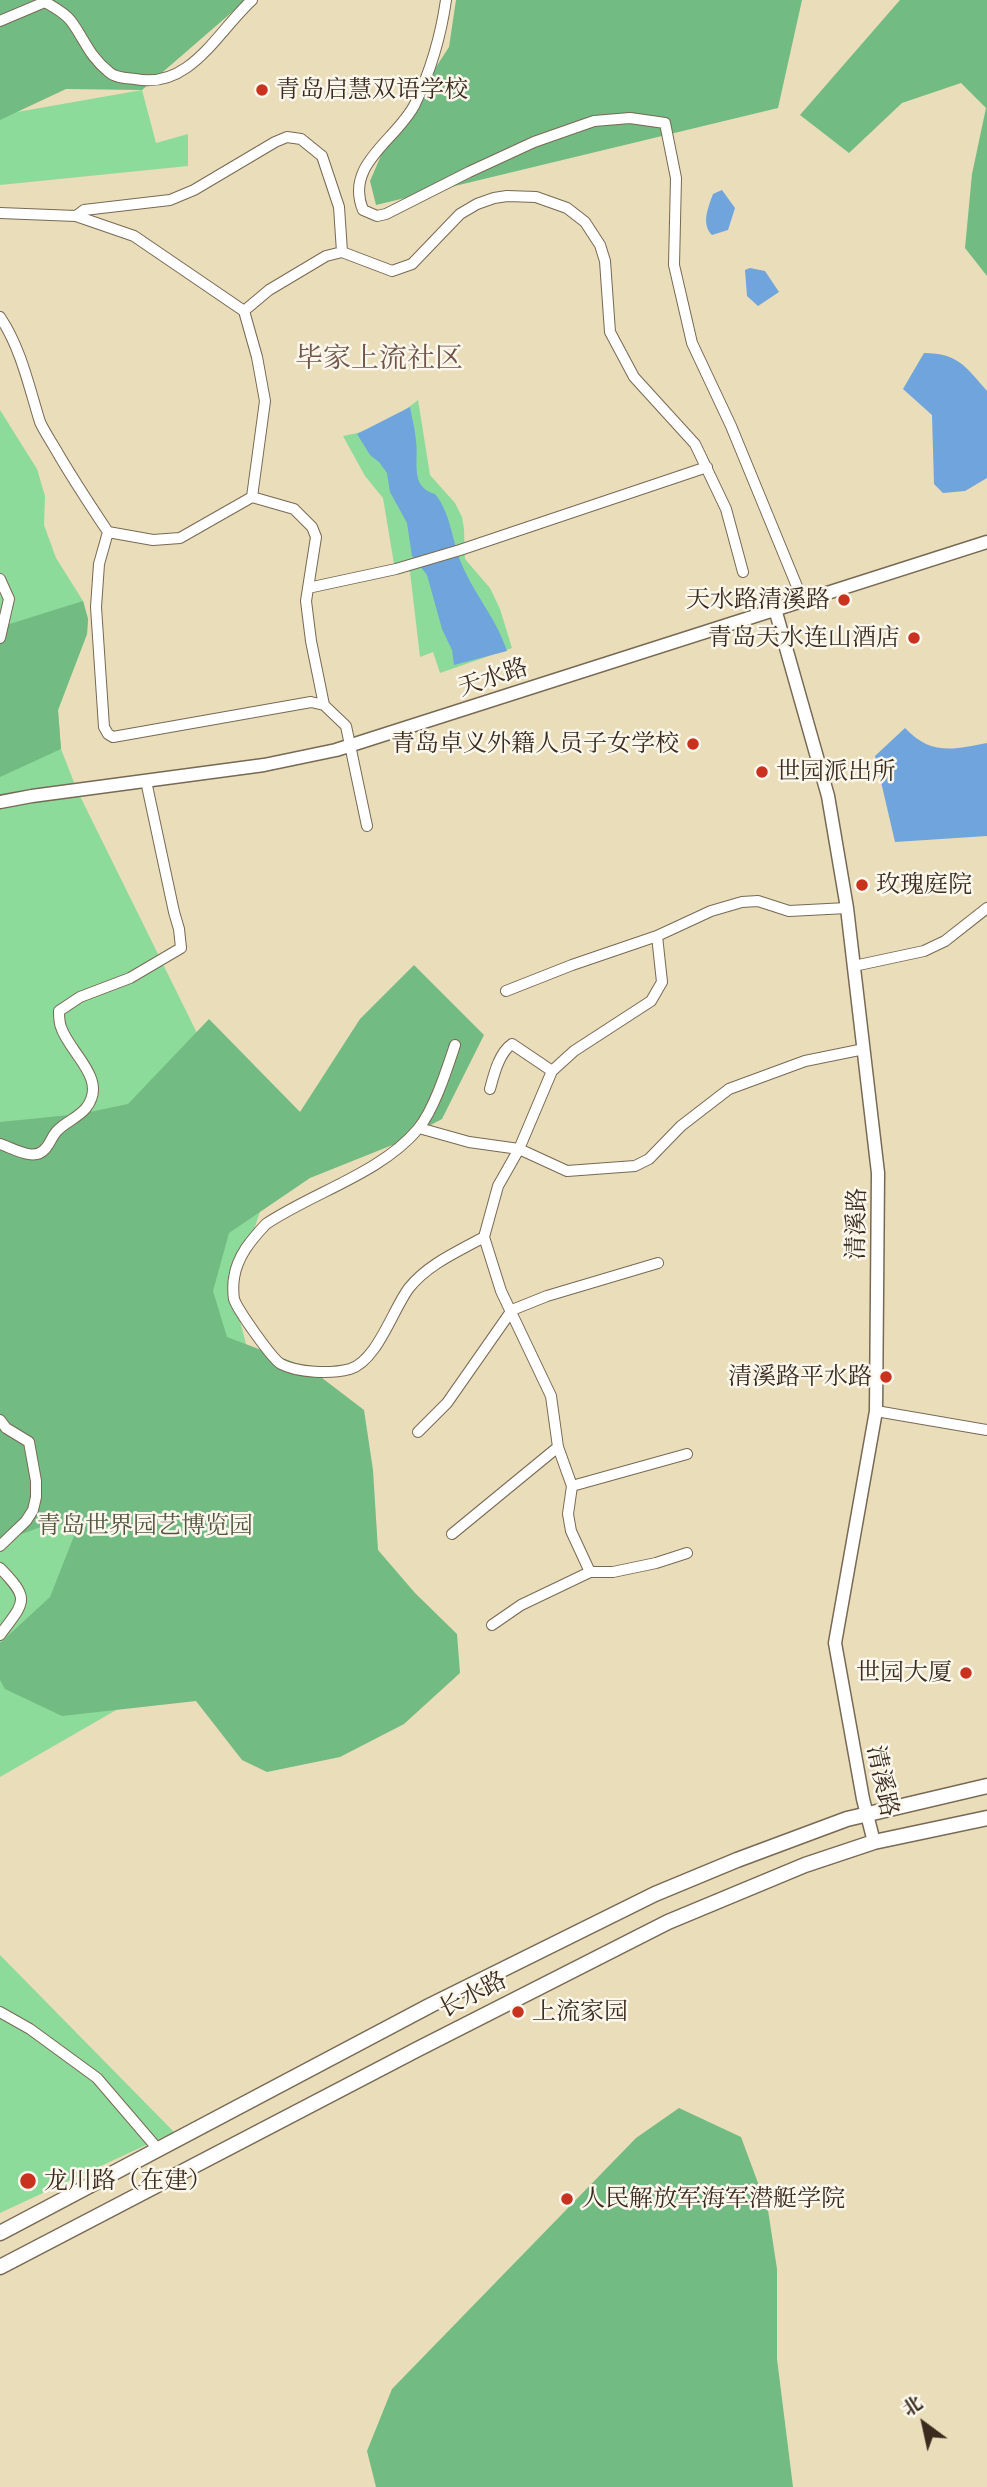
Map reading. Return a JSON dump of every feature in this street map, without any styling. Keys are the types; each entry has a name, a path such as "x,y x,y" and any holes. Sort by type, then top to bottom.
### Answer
{"main road":[{"name":"长水路","path":"0,2233 431,2005 654,1894 737,1860 866,1814 987,1786"},
{"name":"长水路","path":"2,2268 418,2049 668,1922 805,1865 874,1842 987,1818"}],"street":[{"path":"0,21 46,2 70,19 87,50 112,75 150,82 170,78 200,58 252,0"},
{"path":"446,0 435,51 415,105 400,129 370,158 361,175 359,198 363,210 377,216 386,214 534,142 594,121 630,118 665,123 676,178 674,265 692,343 731,426 803,601"},
{"path":"76,216 84,211 170,200 194,190 287,137 301,139 322,156 339,207 342,252"},
{"path":"244,311 269,290 326,256 342,252 392,271 412,264 447,225 477,204 507,196 536,197 567,208 585,222 600,245 604,261 610,332 634,377 695,444 726,509 744,572"},
{"path":"0,213 76,216 134,236 244,311 257,357 265,401 252,497"},
{"path":"0,317 29,381 31,396 41,423 73,480 108,532 153,540 180,538 252,497 294,509 312,527 316,537 306,601 324,705"},
{"path":"308,588 396,569 460,550 707,467"},
{"path":"108,532 99,564 96,607 104,727 108,734 113,737 311,702 324,705 346,726 367,826"},
{"name":"天水路","path":"0,802 264,765 350,745 987,542"},
{"path":"0,579 9,599 0,638"},
{"name":"清溪路","path":"775,610 828,796 847,908 878,1173 876,1410 835,1643 866,1814 874,1842"},
{"path":"0,1143 31,1155 37,1154 45,1149 63,1125 84,1111 91,1100 93,1088 90,1075 62,1030 59,1011 80,997 130,978 181,948 146,781"},
{"path":"506,991 657,936 711,911 742,902 758,901 789,911 847,908"},
{"path":"854,966 924,951 945,941 987,908"},
{"path":"590,1572 571,1531 568,1514 572,1486 558,1447 551,1396 501,1291 484,1237 498,1186 519,1149 552,1071 573,1051 651,1001 662,982 657,936"},
{"path":"489,1089 494,1073 507,1048 512,1044 552,1071"},
{"path":"455,1045 444,1079 419,1128 386,1158 266,1224 251,1239 240,1257 234,1278 234,1299 279,1363 295,1369 351,1369 366,1358 410,1287 439,1262 484,1237"},
{"path":"419,1128 469,1142 519,1149 567,1171 635,1166 649,1159 681,1126 729,1089 805,1061 864,1049"},
{"path":"418,1432 447,1404 512,1310 547,1296 658,1263"},
{"path":"876,1410 987,1430"},
{"path":"0,1420 6,1428 29,1442 36,1497 33,1510 26,1521 0,1546"},
{"path":"452,1534 558,1447"},
{"path":"572,1486 687,1454"},
{"path":"492,1625 521,1605 590,1572 613,1572 687,1553"},
{"path":"0,1568 16,1584 22,1595 22,1602 0,1634"},
{"path":"0,2012 30,2029 97,2078 157,2148"}],"green space":[{"path":"0,0 246,0 142,90 66,89 0,120"},
{"path":"456,0 802,0 778,108 376,205 370,181 386,144 449,47"},
{"path":"900,0 987,0 987,276 965,248 972,174 986,108 961,83 902,103 849,153 800,115"},
{"path":"142,90 156,143 188,134 188,166 0,185 0,115"},
{"path":"418,400 430,475 455,503 462,517 465,559 490,588 500,609 512,648 440,673 433,652 420,657 410,572 394,564 383,498 365,476 343,436 383,423"},
{"name":"青岛世界园艺博览园","path":"0,410 37,469 45,496 44,525 56,558 83,601 88,619 87,634 58,710 61,749 77,790 270,1181 233,1294 312,1597 0,1777"},
{"path":"83,601 88,619 87,634 58,710 61,749 0,777 0,627"},
{"name":"青岛世界园艺博览园","path":"414,965 484,1035 442,1119 395,1144 310,1178 229,1233 213,1291 227,1337 309,1368 364,1410 373,1470 378,1550 415,1593 457,1634 460,1673 404,1724 340,1757 267,1772 242,1760 196,1701 62,1716 5,1689 0,1680 0,1643 50,1597 74,1536 57,1521 0,1542 0,1122 80,1114 128,1104 209,1019 300,1112 360,1019"},
{"path":"0,1955 174,2132 0,2213"},
{"path":"679,2108 741,2137 768,2210 777,2269 777,2359 793,2487 376,2487 367,2451 392,2389 636,2138"}],"water":[{"path":"722,190 735,208 728,230 712,235 706,221 708,210 713,194"},
{"path":"750,268 765,271 779,292 758,306 747,296 745,270"},
{"path":"924,353 945,356 960,363 987,391 987,478 965,491 943,493 934,484 932,415 903,389"},
{"path":"410,407 416,437 418,479 421,486 435,494 440,502 462,565 498,629 507,651 454,665 452,650 442,629 427,575 412,556 407,523 390,492 387,473 370,455 357,434"},
{"path":"905,728 924,743 943,748 987,743 987,836 895,842 875,756"}],"place":[{"name":"青岛启慧双语学校","path":"262,90"},
{"name":"天水路清溪路","path":"844,600"},
{"name":"青岛天水连山酒店","path":"914,638"},
{"name":"青岛卓义外籍人员子女学校","path":"693,744"},
{"name":"世园派出所","path":"762,772"},
{"name":"玫瑰庭院","path":"862,885"},
{"name":"清溪路平水路","path":"886,1377"},
{"name":"世园大厦","path":"966,1673"},
{"name":"上流家园","path":"518,2012"},
{"name":"龙川路（在建）","path":"28,2181"},
{"name":"人民解放军海军潜艇学院","path":"567,2199"}],"district":[{"name":"毕家上流社区","path":"379,359"}]}
